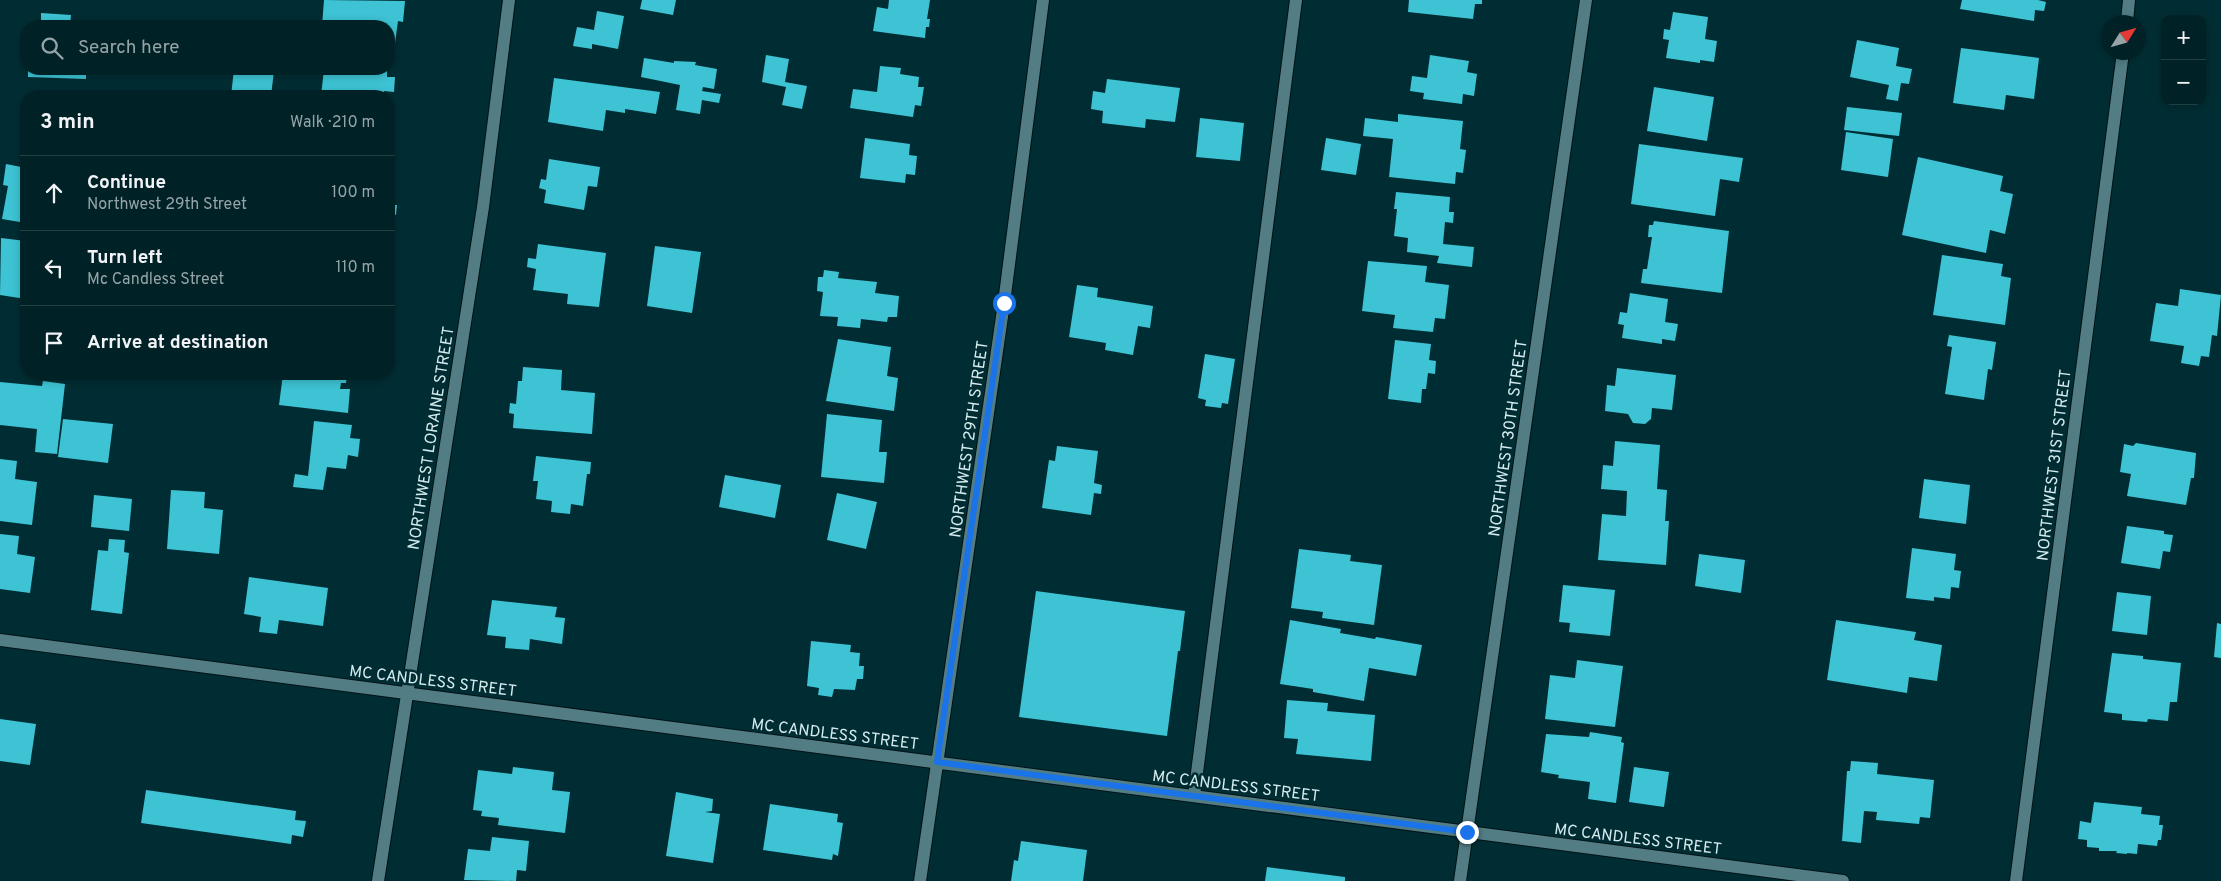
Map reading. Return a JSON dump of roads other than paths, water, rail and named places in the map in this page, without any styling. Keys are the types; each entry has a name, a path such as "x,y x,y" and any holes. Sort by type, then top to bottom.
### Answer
{"street":[{"name":"NORTHWEST LORAINE STREET","path":"378,881 483,207 509,0"},
{"name":"NORTHWEST 29TH STREET","path":"920,881 1004,303 1043,0"},
{"path":"1194,796 1296,0"},
{"name":"NORTHWEST 30TH STREET","path":"1460,881 1586,0"},
{"path":"2127,15 2130,0"},
{"name":"NORTHWEST 31ST STREET","path":"2016,881 2122,60"},
{"name":"MC CANDLESS STREET","path":"0,640 1843,881"}]}
